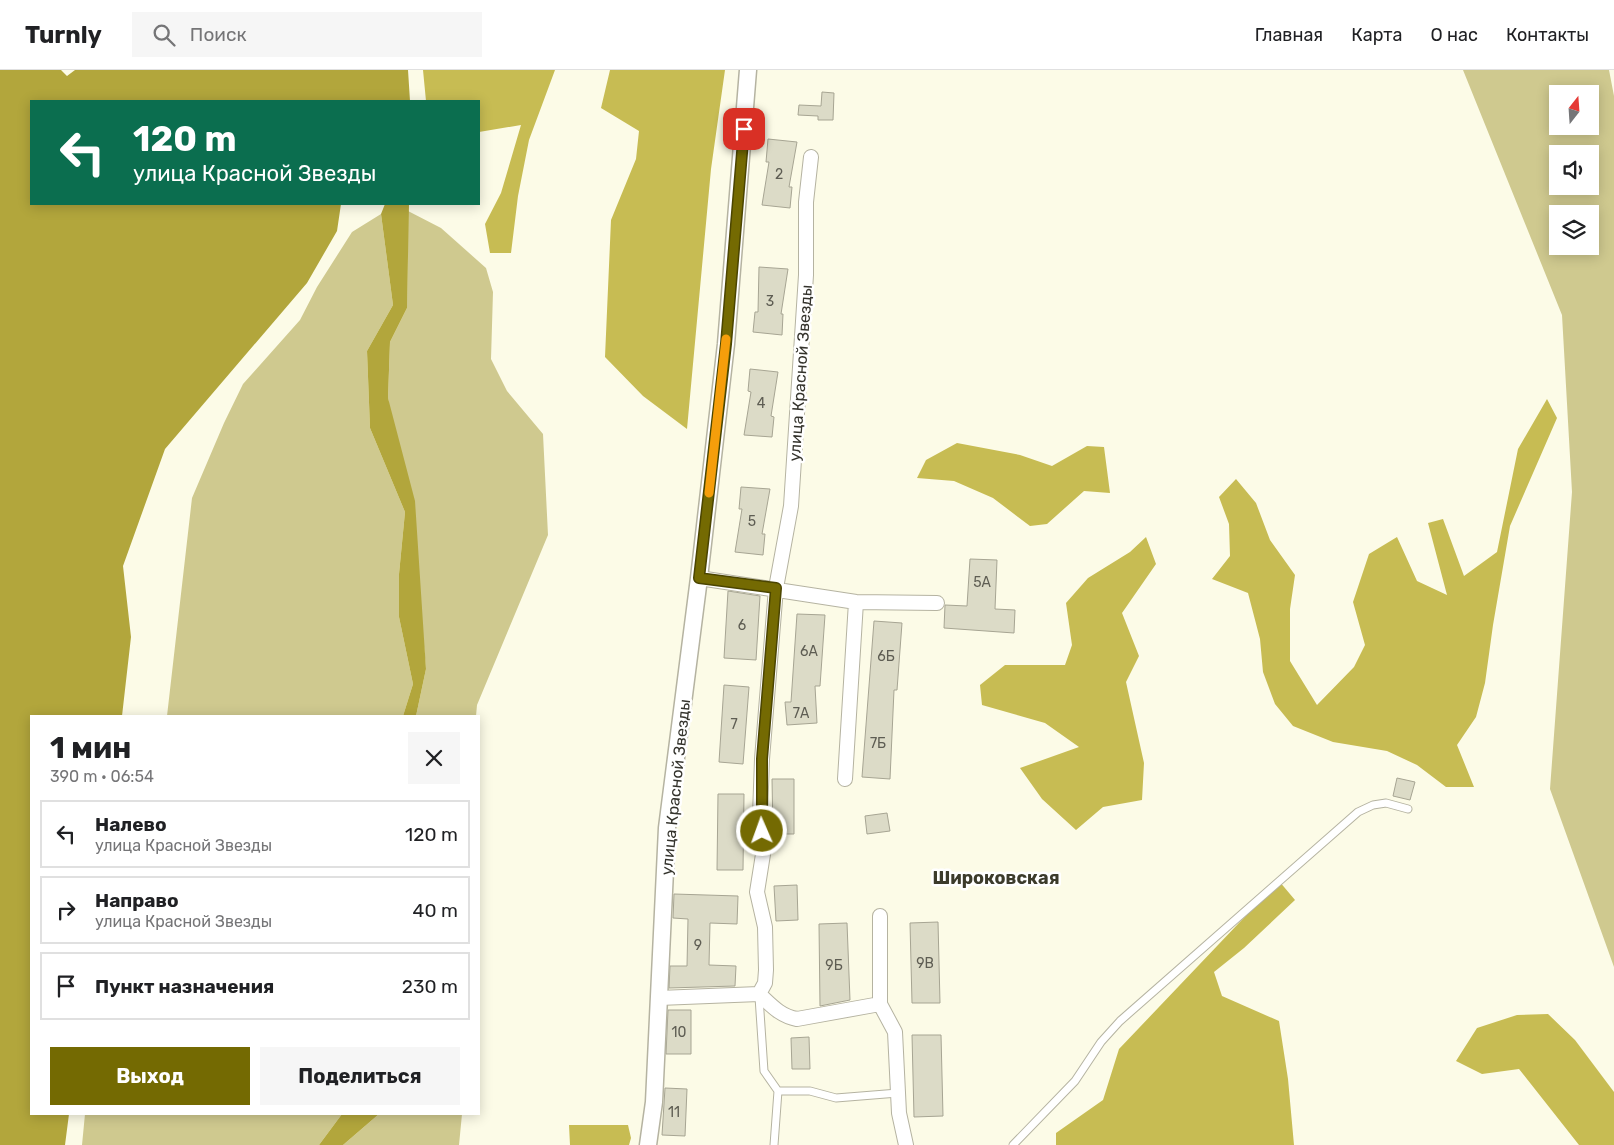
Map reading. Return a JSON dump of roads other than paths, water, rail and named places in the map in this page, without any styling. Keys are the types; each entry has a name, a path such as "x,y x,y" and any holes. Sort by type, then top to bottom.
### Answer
{"street":[{"name":"улица Красной Звезды","path":"648,1145 654,1102 667,828 699,578 726,344 748,70"},
{"name":"улица Красной Звезды","path":"759,994 765,983 766,970 765,927 757,892 764,848 760,815 762,759 776,588 792,506 806,275 806,202 811,157"},
{"path":"699,578 776,588 856,602 936,603"},
{"path":"846,779 856,602"},
{"path":"880,916 880,1004 895,1032 899,1113 906,1145"},
{"path":"659,998 759,994 774,1009 786,1017 797,1019 880,1004"}],"lane":[{"path":"1012,1145 1075,1081 1101,1042 1120,1021 1318,845 1358,812 1373,805 1386,803 1408,809"},
{"path":"759,994 764,1070 778,1091 774,1145"},
{"path":"778,1091 810,1091 836,1098 898,1092"}],"district":[{"name":"Широковская","path":"996,878"}]}
